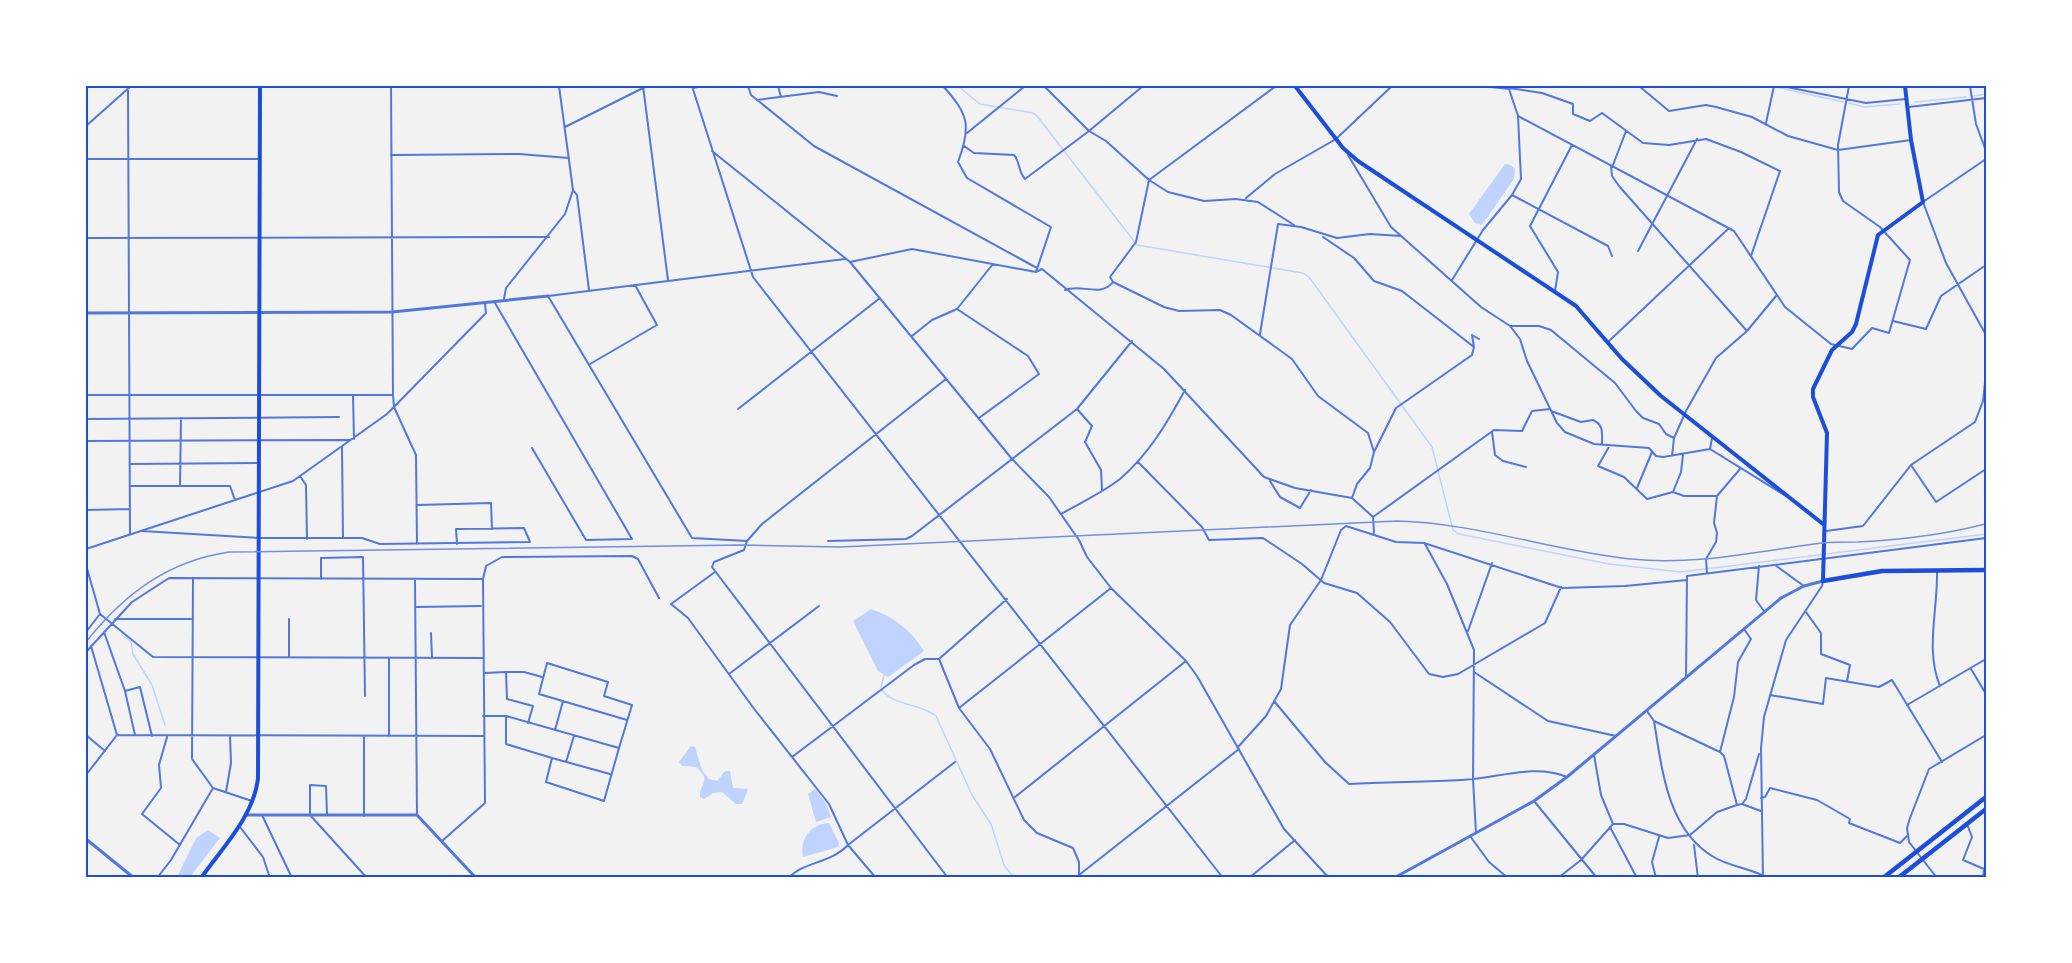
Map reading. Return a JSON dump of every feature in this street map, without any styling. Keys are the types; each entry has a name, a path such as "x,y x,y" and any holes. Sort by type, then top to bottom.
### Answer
{"highway":[{"path":"1823,581 1882,571 1986,570"},
{"path":"1883,878 1986,797"},
{"path":"1898,878 1986,809"}],"main road":[{"path":"201,878 246,814 258,778 261,441 260,86"},
{"path":"1295,86 1343,148 1358,161 1576,306 1661,396 1823,524"},
{"path":"1823,581 1827,433 1813,397 1813,389 1837,345 1852,332 1856,324 1878,235 1923,202 1911,140 1905,86"}],"street":[{"path":"125,86 130,87"},
{"path":"391,86 393,395 394,407 416,455 417,544"},
{"path":"504,301 506,288 549,237 565,214 573,190 559,86"},
{"path":"565,127 645,86 668,280"},
{"path":"702,86 692,87 750,271 874,434 938,516 962,541 1223,878"},
{"path":"748,86 751,94 757,100 814,146 1037,268"},
{"path":"779,86 781,97"},
{"path":"943,86 966,114 967,134 958,162 967,178 1051,227 1036,272"},
{"path":"967,134 999,105 1025,86"},
{"path":"1044,86 1089,131 1106,141 1149,180 1168,192 1190,200 1245,199 1258,202 1294,225"},
{"path":"964,147 974,153 1014,155 1017,158 1020,174 1025,179 1089,131 1143,86"},
{"path":"1276,86 1149,180 1136,242 1110,277 1113,282 1164,307 1179,311 1220,309 1260,335 1292,359 1318,396 1368,433 1374,452"},
{"path":"1245,199 1275,174 1336,139 1392,86"},
{"path":"1480,86 1542,93 1573,104 1573,114 1590,122 1602,113 1643,143 1669,145 1706,139 1741,152 1780,171 1751,256"},
{"path":"1639,86 1669,111 1706,105 1766,123 1788,136 1838,150 1911,140"},
{"path":"1766,123 1774,86"},
{"path":"1782,86 1866,104 1907,99"},
{"path":"1518,116 1734,231 1785,307 1837,345 1852,349 1872,328 1889,333 1910,260 1883,230 1843,201 1839,192 1838,150 1849,86"},
{"path":"1971,86 1976,124 1986,151"},
{"path":"86,126 130,87"},
{"path":"130,87 130,534"},
{"path":"1452,280 1478,239 1518,185 1521,170 1518,116 1509,88"},
{"path":"757,100 819,92 837,96"},
{"path":"1908,107 1986,98"},
{"path":"1626,131 1612,166 1612,176 1688,266 1747,331"},
{"path":"1638,251 1697,140"},
{"path":"1555,291 1558,272 1530,226 1573,145"},
{"path":"1343,148 1386,218 1401,236 1481,307 1510,326 1520,339 1527,361 1551,410 1565,432 1602,445 1649,448 1663,457 1710,449 1782,495 1790,496"},
{"path":"712,151 850,262 1012,459 1049,497 1087,557 1111,588 1186,661 1239,748 1284,829 1329,878"},
{"path":"391,155 519,154 569,158"},
{"path":"86,159 261,159"},
{"path":"1986,159 1923,202 1935,239 1986,335"},
{"path":"573,190 577,195 589,290"},
{"path":"1512,195 1608,246 1612,256"},
{"path":"1260,335 1277,226 1281,223 1337,238 1370,234 1401,236"},
{"path":"1608,342 1728,229"},
{"path":"1322,234 1334,246 1354,258 1374,281 1402,291 1428,314 1474,347"},
{"path":"86,238 549,237"},
{"path":"850,262 912,249 1036,272 1042,269 1056,278 1065,290 1132,341 1185,389 1264,477 1270,481 1352,498 1373,517 1374,533"},
{"path":"86,313 392,312 495,303 845,260"},
{"path":"912,337 932,320 957,309 993,264"},
{"path":"1893,321 1926,329 1941,296 1986,265"},
{"path":"1065,290 1071,287 1098,290 1110,286 1113,282"},
{"path":"589,364 657,324 635,285"},
{"path":"1672,456 1674,438 1716,358 1747,331 1776,295"},
{"path":"549,296 692,538 747,541"},
{"path":"738,409 880,298"},
{"path":"495,303 632,539 586,540 532,447"},
{"path":"86,549 235,501 300,476 394,407 486,313 485,304"},
{"path":"957,309 1028,356 1039,374 978,418"},
{"path":"1510,326 1539,326 1551,330 1615,383 1643,418 1659,424 1666,434 1674,438"},
{"path":"1352,498 1357,484 1370,468 1374,452 1398,406 1472,355 1474,347 1472,335 1479,339"},
{"path":"828,541 906,539 1077,409 1132,341"},
{"path":"1823,531 1863,526 1911,465 1975,422 1983,401 1986,373"},
{"path":"946,379 770,518 747,541 744,550 714,561 712,567 948,878"},
{"path":"1061,514 1120,479 1138,462 1166,424 1185,389"},
{"path":"86,395 393,395"},
{"path":"352,439 353,396"},
{"path":"1077,409 1092,426 1085,442 1101,470 1102,490"},
{"path":"1373,517 1492,432 1522,431 1533,411 1551,410 1581,422 1593,420 1602,428 1602,445"},
{"path":"86,419 339,417"},
{"path":"180,486 181,418"},
{"path":"1492,432 1496,455 1503,461 1526,467"},
{"path":"1710,449 1714,436"},
{"path":"86,441 352,439"},
{"path":"1610,445 1598,466 1617,473 1647,499 1673,492 1684,496 1717,496"},
{"path":"342,446 343,538"},
{"path":"1636,488 1652,452"},
{"path":"1673,492 1681,472 1683,454"},
{"path":"1138,462 1202,526 1209,540 1263,538 1321,580 1335,588 1354,591 1363,597 1390,622 1429,674 1449,677 1545,623 1561,588"},
{"path":"130,464 260,463"},
{"path":"1911,465 1936,502 1986,469"},
{"path":"1707,573 1707,555 1716,542 1717,533 1714,523 1717,496 1740,469"},
{"path":"300,476 306,485 307,539"},
{"path":"1270,481 1280,497 1300,507 1311,490"},
{"path":"130,486 230,486 235,501"},
{"path":"417,505 491,503 492,528"},
{"path":"86,510 130,509"},
{"path":"1079,876 1239,748 1266,716 1281,689 1290,625 1321,580 1341,530 1346,526 1374,533 1396,542 1424,543 1492,563 1561,588 1625,586 1687,580"},
{"path":"142,531 260,538 362,538 380,544 456,544 530,542 524,528 492,528 456,529 456,544"},
{"path":"1686,678 1687,576 1986,538"},
{"path":"1424,543 1447,584 1474,650 1473,779 1476,833"},
{"path":"442,841 485,804 482,606 486,566 502,557 632,556 638,559 659,598"},
{"path":"321,579 321,558 363,557 364,696"},
{"path":"1468,631 1492,563"},
{"path":"1774,564 1804,586"},
{"path":"86,565 100,614 153,657 483,658"},
{"path":"1759,566 1756,600 1765,612"},
{"path":"1937,571 1938,600 1933,623 1934,672 1940,686"},
{"path":"715,572 671,604 688,618 829,804 848,845 876,878"},
{"path":"86,652 132,602 169,578 483,579"},
{"path":"193,578 192,759 213,788 252,801"},
{"path":"415,579 417,815 476,878"},
{"path":"1394,878 1534,801 1568,777 1781,598 1804,586 1823,581"},
{"path":"1763,876 1761,748 1764,717 1786,640 1823,581"},
{"path":"959,708 1111,588"},
{"path":"792,757 914,665 925,659 939,659 1007,599"},
{"path":"415,607 482,606"},
{"path":"729,674 819,606"},
{"path":"1805,611 1821,633 1821,654 1850,665 1847,681"},
{"path":"86,632 100,614"},
{"path":"115,619 193,619"},
{"path":"289,619 289,657"},
{"path":"1720,752 1734,697 1738,662 1751,639 1744,629"},
{"path":"104,631 125,691 135,735"},
{"path":"432,633 432,658"},
{"path":"91,646 117,735"},
{"path":"389,658 389,736"},
{"path":"939,659 959,708 990,749 1015,797 1021,815 1030,828 1073,848 1079,862 1079,876"},
{"path":"1907,705 1986,659"},
{"path":"1015,797 1186,661"},
{"path":"552,758 546,782 604,801 632,705 604,696 608,682 547,663 539,694 627,720"},
{"path":"1971,669 1986,694"},
{"path":"506,672 507,699 533,706 528,723"},
{"path":"483,673 524,672 543,678"},
{"path":"1474,672 1548,721 1616,736"},
{"path":"1770,695 1823,704 1826,678 1883,687 1888,679 1892,680 1942,762"},
{"path":"125,691 140,687 152,736"},
{"path":"555,730 562,701"},
{"path":"1274,701 1346,783 1473,779 1521,772 1560,774 1568,777"},
{"path":"1647,711 1654,721 1672,809 1694,843 1698,878"},
{"path":"483,716 506,716 619,748"},
{"path":"506,716 506,744 611,775"},
{"path":"1654,721 1724,756 1737,805"},
{"path":"86,735 105,751"},
{"path":"117,735 483,736"},
{"path":"86,775 117,735"},
{"path":"226,792 231,764 230,735"},
{"path":"1937,878 1907,836 1907,828 1929,769 1986,735"},
{"path":"166,736 166,746 159,765 161,788 142,814 180,845"},
{"path":"364,736 364,816"},
{"path":"566,762 574,736"},
{"path":"1742,804 1746,799 1761,748"},
{"path":"1594,755 1601,795 1613,824"},
{"path":"789,878 801,869 838,855 895,807 955,762"},
{"path":"327,816 326,786 309,786 310,815 367,878"},
{"path":"157,878 180,845 213,788"},
{"path":"1761,798 1765,797 1770,788 1817,800 1850,819 1849,823 1900,843 1907,836"},
{"path":"1534,801 1597,878"},
{"path":"1613,824 1624,825 1659,837 1690,835 1717,812 1737,805 1742,804 1761,812"},
{"path":"246,814 417,815"},
{"path":"262,815 292,878"},
{"path":"1558,878 1581,860 1613,824"},
{"path":"1967,824 1972,831 1972,837 1963,860 1984,869 1983,878"},
{"path":"238,825 265,860 270,878"},
{"path":"1610,827 1637,878"},
{"path":"1470,836 1489,862 1508,878"},
{"path":"1649,878 1655,876 1652,862 1659,837"},
{"path":"86,839 134,878"},
{"path":"1249,878 1295,840"},
{"path":"1694,843 1719,860 1768,878"}],"water":[{"path":"1505,164 1515,169 1514,179 1482,225 1475,223 1469,214"},
{"path":"871,609 901,625 924,651 888,677 878,671 853,621"},
{"path":"691,746 695,747 702,770 709,779 717,781 725,771 730,771 733,788 748,789 742,804 736,804 722,792 713,793 704,799 700,797 704,776 696,767 682,766 679,762"},
{"path":"815,789 825,802 831,817 816,822 808,794"},
{"path":"829,823 839,843 838,847 803,857 803,844 808,834 817,826"},
{"path":"208,830 220,838 190,877 177,877 196,838"}],"waterway":[{"path":"958,86 980,104 1033,113 1037,116 1137,245 1303,273 1309,277 1432,447 1453,530 1459,534 1609,564 1681,572 1986,534"},
{"path":"1776,87 1843,102"},
{"path":"1974,96 1986,94"},
{"path":"1915,102 1966,97"},
{"path":"1849,103 1864,107 1900,104"},
{"path":"122,635 131,642 133,654 152,685 165,725"},
{"path":"881,687 884,675"},
{"path":"882,690 893,699 936,716 972,795 991,824 1004,865 1014,878"}],"railway":[{"path":"86,642 116,609 149,582 186,563 229,552 742,545 840,547 1397,521 1456,527 1602,555 1655,561 1679,561 1727,557 1822,543 1906,538 1985,524"}]}
